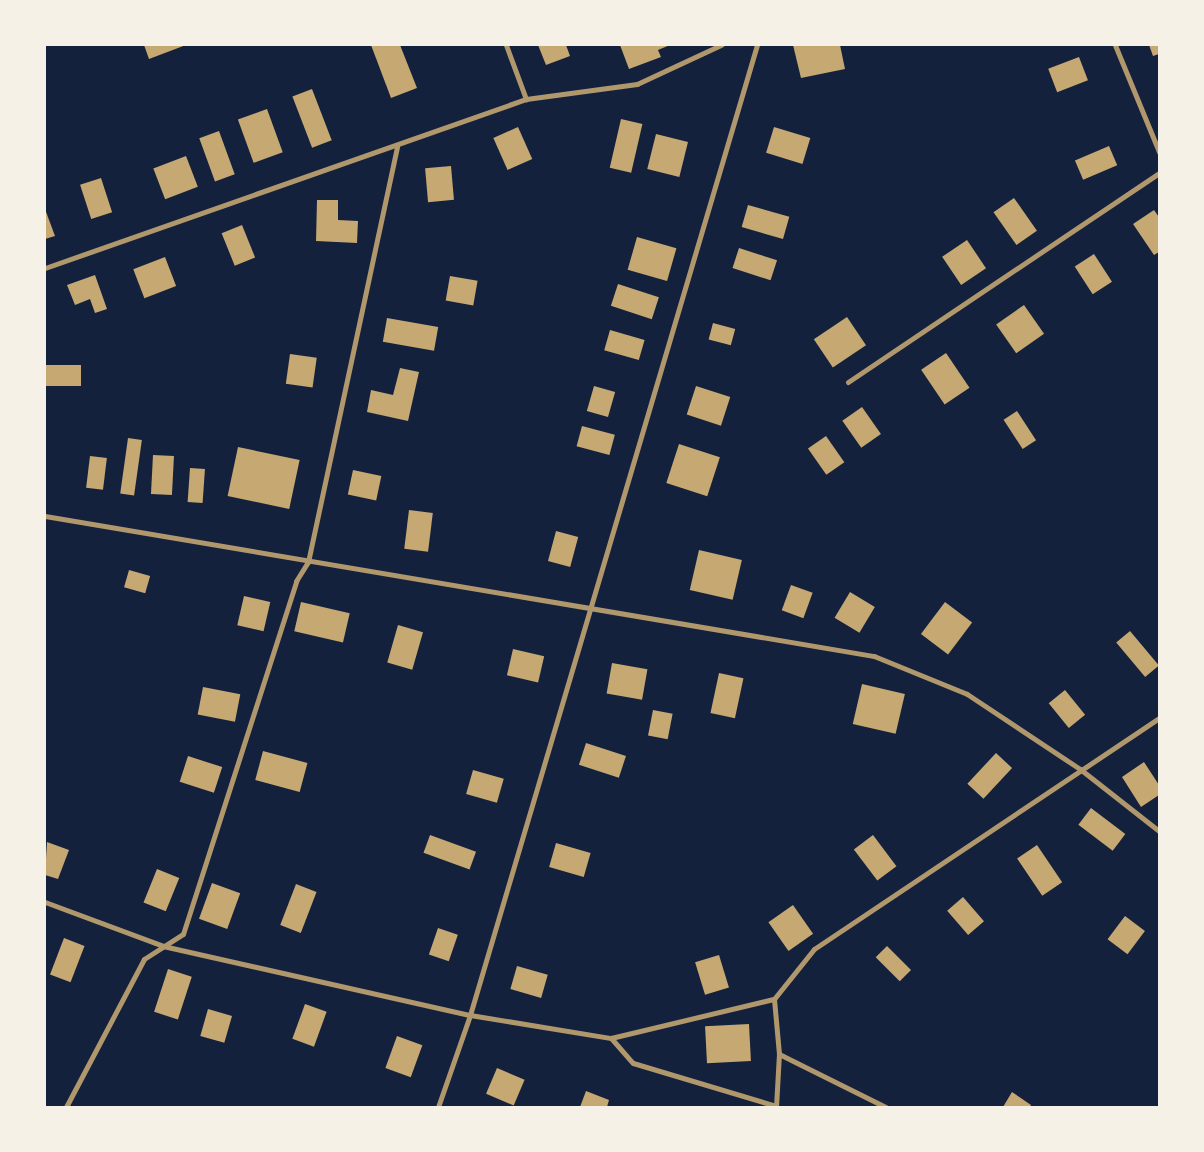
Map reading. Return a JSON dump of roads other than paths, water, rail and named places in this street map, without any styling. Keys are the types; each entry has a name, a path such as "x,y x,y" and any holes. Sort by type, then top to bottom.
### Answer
{"street":[{"path":"506,45 526,98"},
{"path":"45,268 397,146 526,98 637,84 721,45"},
{"path":"438,1107 470,1015 588,610 757,45"},
{"path":"1115,45 1159,152"},
{"path":"66,1107 144,959 183,934 296,581 308,562 397,146"},
{"path":"848,382 1159,173"},
{"path":"45,516 588,610 874,656 967,694 1080,769 1159,832"},
{"path":"45,902 163,946 470,1015 611,1038 774,999 814,949 1080,769 1159,718"},
{"path":"611,1038 634,1063 776,1107 779,1054 774,999"},
{"path":"779,1054 886,1107"}]}
